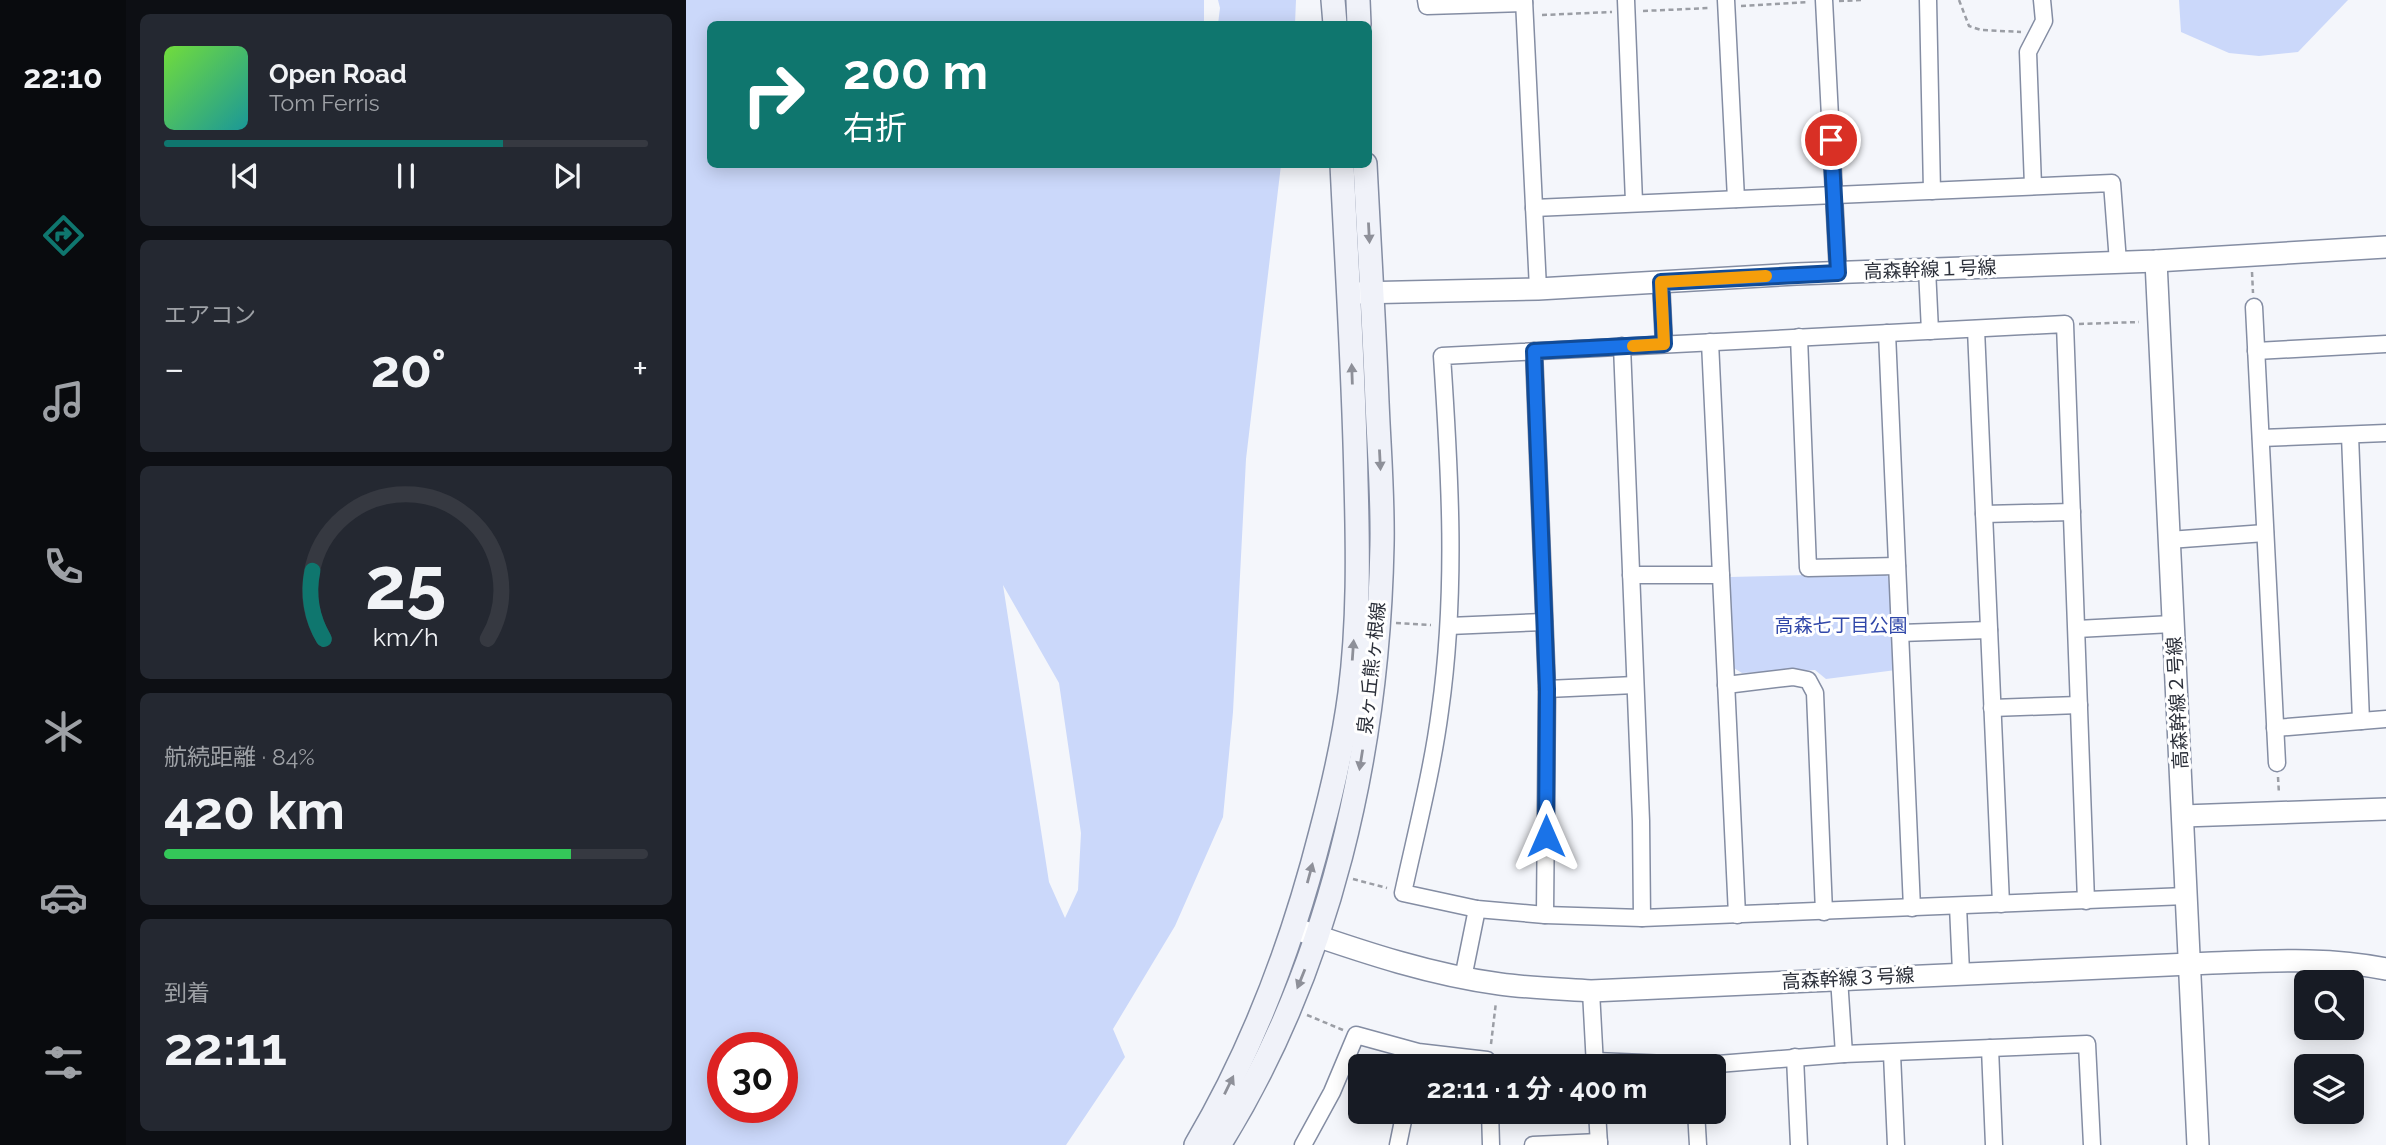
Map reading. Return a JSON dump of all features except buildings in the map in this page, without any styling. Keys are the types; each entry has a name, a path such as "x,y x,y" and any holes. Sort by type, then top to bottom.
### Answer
{"main road":[{"path":"1333,0 1335,21"},
{"path":"1358,0 1359,21"},
{"name":"泉ヶ丘熊ヶ根線","path":"1196,1145 1256,1028 1294,928 1329,804 1350,693 1357,517 1342,168"},
{"name":"泉ヶ丘熊ヶ根線","path":"1219,1145 1275,1042 1317,936 1354,798 1370,703 1378,621 1382,488 1365,168"}],"street":[{"path":"1426,0 1427,6 1524,6 1538,289"},
{"path":"1927,0 1932,191"},
{"path":"2033,186 2028,52 2044,21 2042,0"},
{"path":"1824,1 1838,273"},
{"path":"1727,3 1736,199"},
{"path":"1626,6 1634,202"},
{"path":"1534,208 2112,183 2118,262"},
{"name":"高森幹線１号線","path":"1348,293 1538,289 1838,273 2156,261 2386,247"},
{"name":"高森幹線２号線","path":"2156,261 2198,1145"},
{"path":"1927,269 1930,331"},
{"path":"1661,282 1664,344"},
{"path":"2254,307 2277,763"},
{"path":"2086,901 2065,324 1442,356 1451,494 1448,626 1440,712 1403,893 1477,909 1545,915 1642,918 1824,912 2086,901 2186,896"},
{"path":"1976,328 2001,904"},
{"path":"1887,333 1912,908"},
{"path":"1799,337 1808,568 1897,566"},
{"path":"1710,342 1737,915"},
{"path":"2256,351 2386,344"},
{"path":"1622,346 1642,918"},
{"path":"1534,351 1547,689 1545,915"},
{"path":"2260,438 2386,433"},
{"path":"2350,435 2361,721"},
{"path":"1984,514 2072,512"},
{"path":"2169,540 2265,533"},
{"path":"1631,575 1721,575"},
{"path":"1448,626 1544,622"},
{"path":"2077,629 2172,624"},
{"path":"1900,633 1989,630"},
{"path":"1726,685 1793,677 1808,680 1815,693 1824,912"},
{"path":"1547,689 1635,685"},
{"path":"1993,708 2079,705"},
{"path":"2275,728 2386,719"},
{"path":"2183,816 2386,809"},
{"path":"1958,906 1961,972"},
{"path":"1464,978 1477,909"},
{"name":"高森幹線３号線","path":"1294,928 1389,959 1464,978 1501,985 1591,991 2188,963 2301,961 2361,964 2386,969"},
{"path":"1839,978 1844,1054"},
{"path":"1591,991 1594,1054"},
{"path":"1303,1145 1332,1092 1356,1035 1404,1054"},
{"path":"1726,1062 1844,1054 2087,1044 2092,1145"},
{"path":"1990,1048 1994,1145"},
{"path":"1892,1054 1896,1145"},
{"path":"1795,1057 1799,1145"},
{"path":"1398,1145 1402,1124"},
{"path":"1490,1124 1491,1145"},
{"path":"1533,1145 1599,1144 1598,1124"},
{"path":"1697,1124 1698,1145"}],"path":[{"path":"1524,6 1862,0"},
{"path":"1959,0 1969,26 1980,30 2038,33"},
{"path":"2252,255 2254,307"},
{"path":"2065,324 2158,321"},
{"path":"1392,622 1448,626"},
{"path":"2277,763 2280,813"},
{"path":"1349,878 1403,893"},
{"path":"1489,1054 1497,999"},
{"path":"1300,1013 1356,1035"}],"green space":[{"path":"686,0 1204,0 1204,21 707,21 707,168 1281,168 1246,459 1233,712 1223,817 1175,926 1113,1029 1125,1057 1066,1145 686,1145","holes":["1003,585 1059,683 1081,833 1078,890 1065,918 1049,882"]},
{"path":"1218,0 1296,0 1295,21 1218,21"},
{"path":"2179,0 2348,0 2298,52 2259,56 2229,53 2181,32"},
{"name":"高森七丁目公園","path":"1883,573 1893,580 1896,670 1826,679 1815,670 1742,673 1732,667 1730,577"}],"slow traffic":[{"path":"1633,346 1664,344 1661,282 1766,276"}],"route":[{"path":"1546,836 1547,689 1534,351 1664,344 1661,282 1838,273 1831,140"}]}
